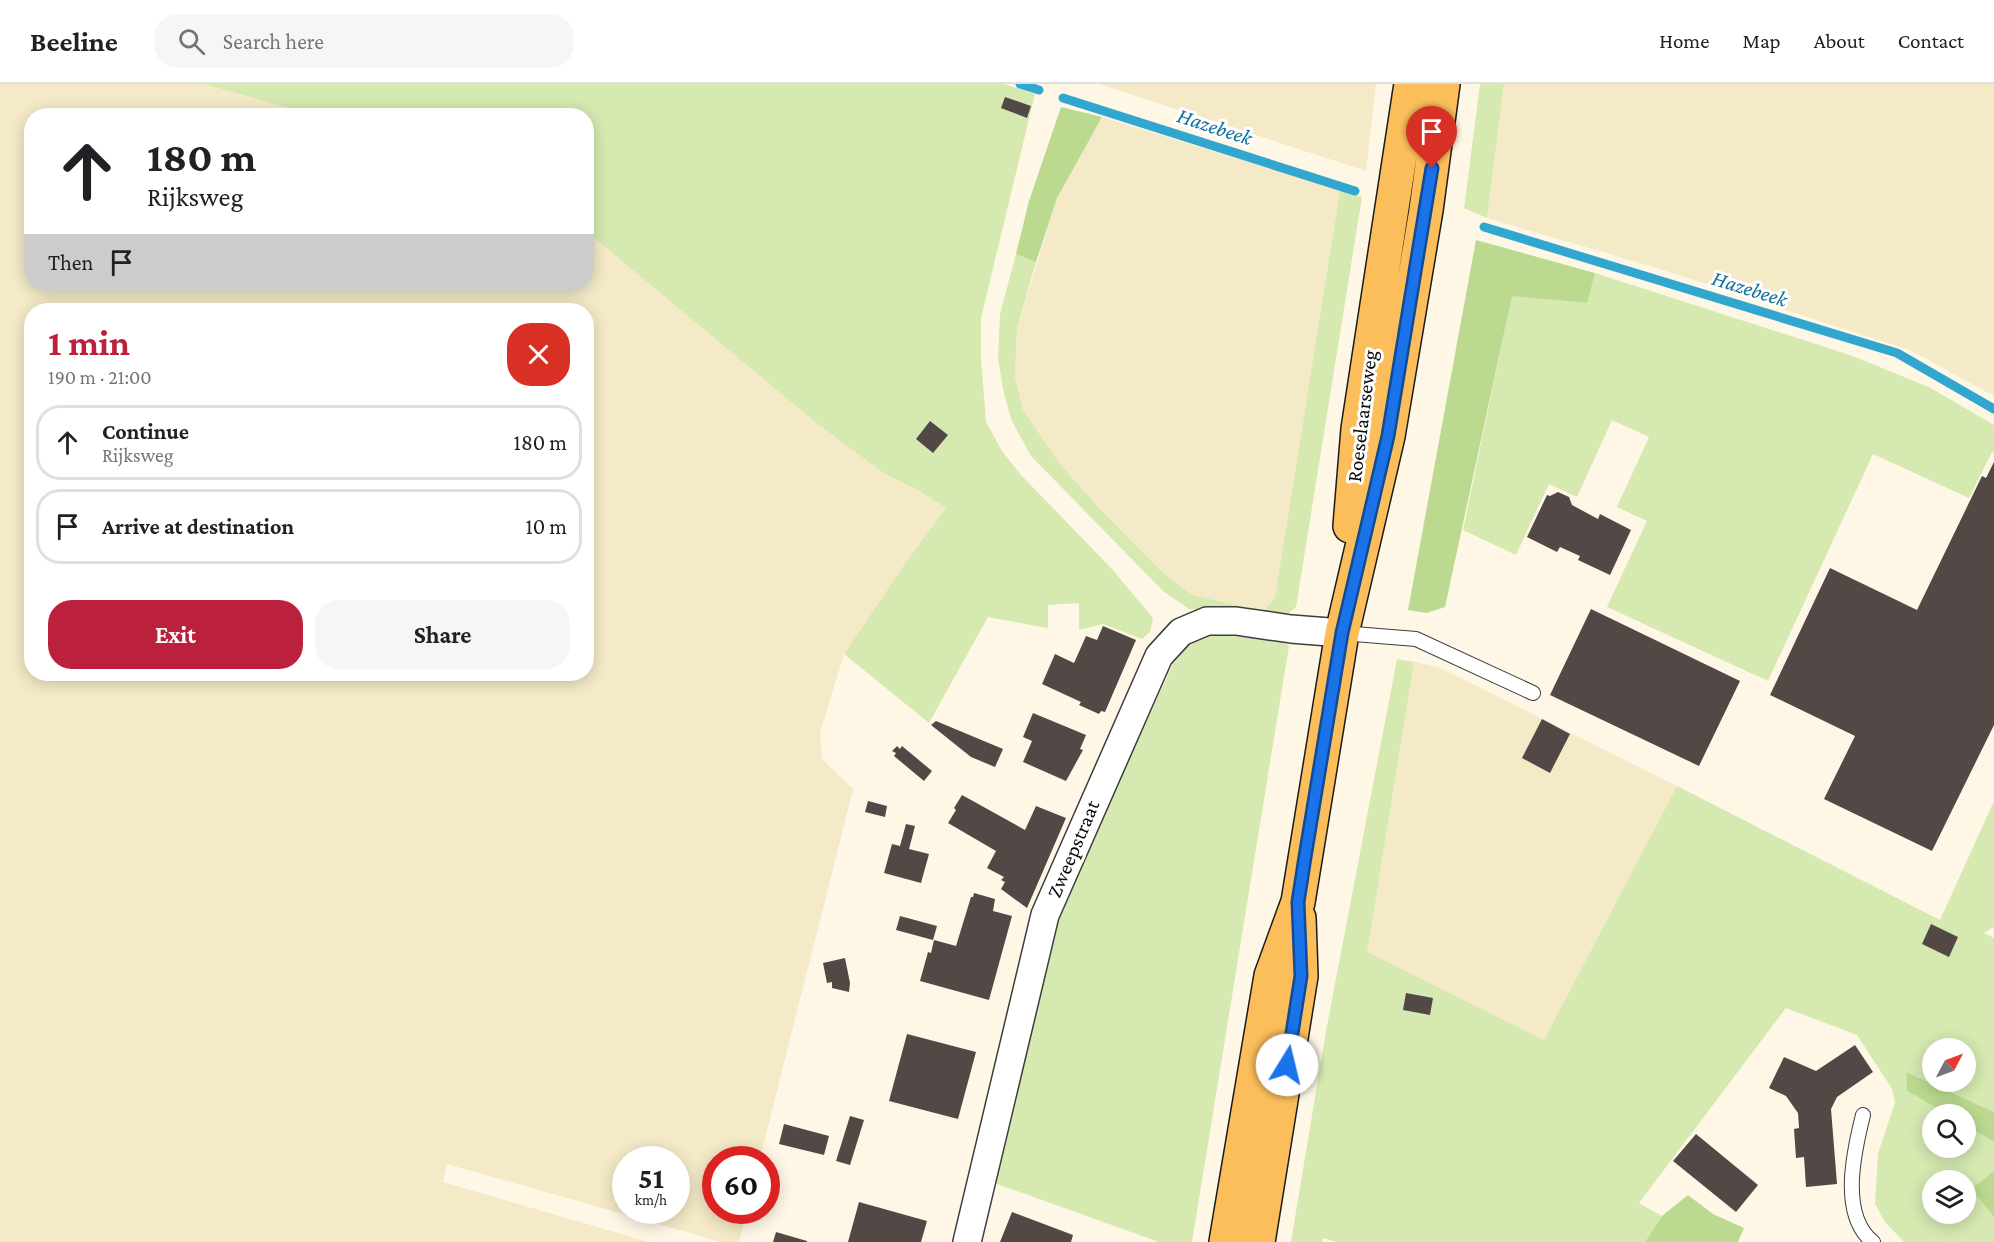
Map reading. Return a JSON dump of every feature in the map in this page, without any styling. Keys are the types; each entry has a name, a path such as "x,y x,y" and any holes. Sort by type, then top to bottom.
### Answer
{"main road":[{"name":"Roeselaarseweg","path":"1342,633 1358,429 1412,84"},
{"name":"Roeselaarseweg","path":"1226,1242 1271,976 1298,902 1342,633 1388,436 1426,210 1443,84"},
{"name":"Roeselaarseweg","path":"1258,1242 1301,976 1298,902"}],"street":[{"name":"Zweepstraat","path":"967,1242 1045,915 1159,656 1181,632 1207,621 1236,621 1342,633"}],"lane":[{"path":"1342,633 1416,639 1533,693"},
{"path":"1863,1115 1853,1155 1852,1197 1863,1234 1873,1242"}],"shaded area":[{"path":"0,84 204,84 288,108 24,108 24,291 594,291 594,238 815,422 885,474 920,491 946,508 844,654 820,733 822,759 853,789 763,1146 702,1146 702,1224 744,1224 739,1242 721,1242 658,1224 690,1224 690,1146 612,1146 612,1211 447,1164 443,1182 649,1242 0,1242"},
{"path":"1099,84 1376,84 1366,171"},
{"path":"1504,84 1994,84 1994,396 1912,351 1660,269 1487,218"},
{"path":"1102,117 1340,190 1275,599 1264,611 1192,595 1160,570 1060,464 1023,410 1015,377 1017,328 1057,198"},
{"path":"1414,662 1438,667 1677,786 1544,1040 1366,952"}],"green space":[{"path":"204,84 1004,84 1035,94 981,318 981,359 986,422 1002,451 1021,475 1111,568 1153,618 1150,632 1142,639 1103,624 1079,630 1079,603 1048,605 1048,628 988,617 929,723 844,654 946,508 920,491 885,474 815,422 594,238 594,108 288,108"},
{"path":"1480,84 1504,84 1487,218 1464,208"},
{"path":"1061,107 1102,117 1057,198 1036,262 1016,254 1029,201"},
{"path":"1340,190 1362,197 1296,607 1285,616 1189,609 1163,591 1031,456 1011,419 998,358 1000,314 1016,254 1036,262 1017,328 1015,377 1023,410 1060,464 1160,570 1192,595 1264,611 1275,598"},
{"path":"1476,240 1595,273 1587,303 1512,296 1445,607 1427,613 1408,610"},
{"path":"1595,273 1850,355 1929,387 1994,425 1994,453 1992,452 1969,498 1873,454 1768,681 1607,607 1647,521 1617,507 1649,437 1612,420 1577,497 1549,484 1516,555 1463,530 1512,295 1586,303"},
{"path":"1216,631 1270,636 1289,646 1192,1242 1159,1242 994,1183 1045,950 1070,888 1173,664 1190,643"},
{"path":"1397,659 1414,662 1367,952 1544,1040 1677,786 1940,920 1994,801 1994,927 1984,933 1994,938 1994,1112 1949,1092 1976,1092 1976,1038 1922,1038 1922,1080 1906,1073 1907,1091 1930,1104 1922,1104 1922,1158 1976,1158 1976,1131 1994,1142 1994,1171 1976,1185 1976,1170 1922,1170 1922,1224 1976,1224 1976,1195 1994,1217 1994,1242 1904,1242 1885,1222 1875,1204 1878,1154 1895,1102 1892,1089 1857,1035 1786,1008 1639,1203 1662,1216 1645,1242 1336,1242 1323,1238 1322,1242 1291,1242 1326,1031"},
{"path":"1906,1072 1922,1079 1922,1092 1950,1092 1994,1112 1994,1142 1976,1131 1976,1104 1930,1104 1907,1091"},
{"path":"1994,1171 1994,1217 1976,1195 1976,1185"},
{"path":"1688,1195 1713,1214 1744,1228 1738,1242 1645,1242 1662,1216"}],"building":[{"path":"1005,97 1031,106 1027,118 1001,108"},
{"path":"930,421 948,435 933,453 916,439"},
{"path":"1994,462 1994,725 1932,851 1824,799 1855,736 1770,695 1830,568 1917,610 1982,476 1986,478"},
{"path":"1558,492 1569,497 1572,505 1598,519 1600,514 1631,530 1610,575 1578,560 1580,556 1560,547 1557,552 1527,537 1547,495"},
{"path":"1591,609 1740,681 1699,766 1550,695"},
{"path":"1103,626 1136,640 1105,712 1101,711 1099,714 1079,705 1081,702 1042,684 1055,654 1074,663 1086,636 1097,640"},
{"path":"1033,713 1086,735 1080,749 1083,750 1066,781 1023,762 1032,741 1023,737"},
{"path":"1542,719 1570,734 1550,773 1522,758"},
{"path":"936,721 1003,749 995,767 971,757 931,725"},
{"path":"897,746 900,749 902,746 932,771 924,781 894,756 896,753 892,751"},
{"path":"962,795 1025,830 1036,806 1066,818 1027,908 1001,889 1005,882 1001,880 1004,877 987,868 996,851 948,823"},
{"path":"868,801 887,806 885,817 865,812"},
{"path":"906,824 915,826 909,849 929,854 921,883 884,873 892,844 900,846"},
{"path":"974,893 995,899 993,911 1012,916 989,1000 920,981 928,952 931,953 934,940 956,946"},
{"path":"900,916 937,926 933,940 896,930"},
{"path":"1931,924 1958,937 1949,957 1922,944"},
{"path":"845,958 850,983 849,992 832,988 832,982 827,983 823,963"},
{"path":"1406,993 1433,998 1430,1015 1403,1010"},
{"path":"907,1034 976,1052 958,1119 889,1101"},
{"path":"1855,1045 1873,1072 1837,1097 1831,1109 1837,1184 1806,1187 1804,1157 1796,1158 1794,1129 1799,1128 1798,1113 1786,1096 1769,1088 1784,1057 1816,1071"},
{"path":"850,1116 864,1120 850,1165 836,1161"},
{"path":"784,1124 829,1136 824,1155 779,1144"},
{"path":"1696,1134 1758,1185 1736,1212 1673,1161"},
{"path":"859,1202 927,1221 921,1242 848,1242"},
{"path":"1012,1212 1073,1235 1071,1242 1000,1242"},
{"path":"776,1232 807,1241 807,1242 773,1242"}],"waterway":[{"name":"Hazebeek","path":"1020,84 1039,90"},
{"name":"Hazebeek","path":"1063,98 1355,191"},
{"name":"Hazebeek","path":"1484,227 1897,353 1994,409"}],"route":[{"path":"1287,1065 1301,976 1298,902 1305,857 1342,633 1388,436 1432,168"}]}
